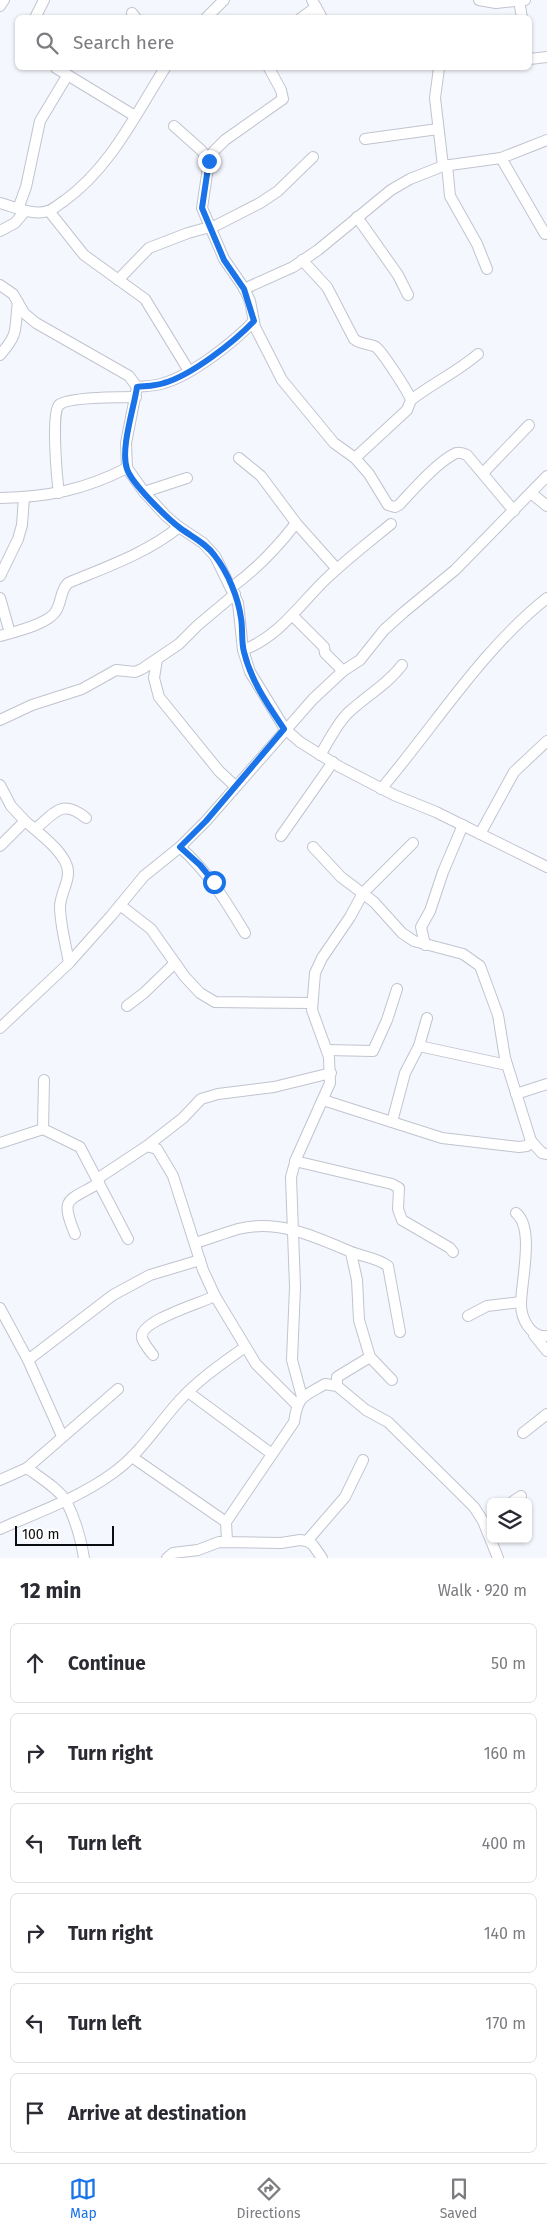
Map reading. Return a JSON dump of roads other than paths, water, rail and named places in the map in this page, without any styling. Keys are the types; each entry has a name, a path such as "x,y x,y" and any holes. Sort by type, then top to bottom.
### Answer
{"street":[{"path":"0,6 4,0"},
{"path":"36,15 44,0"},
{"path":"209,15 224,0"},
{"path":"479,0 496,3 521,0 522,15"},
{"path":"304,15 314,4 320,15"},
{"path":"532,59 547,57"},
{"path":"59,70 135,116"},
{"path":"0,203 22,210 49,211 71,195 98,170 116,148 164,70"},
{"path":"270,70 282,90 283,99 224,140 214,151 209,161 202,208 209,229 224,260 244,289 254,321 282,380 334,443 355,458 369,474 388,505 394,507 399,505 441,464 456,453 462,452 467,455 514,511"},
{"path":"439,70 435,98 438,129 450,196 477,244 487,269"},
{"path":"0,231 15,224 22,210 36,132 40,121 67,76"},
{"path":"174,126 201,150 209,161"},
{"path":"365,140 438,129"},
{"path":"244,289 318,250 357,217 410,178 445,165 501,158 547,140"},
{"path":"118,280 149,248 188,233 209,229 243,213 278,192 313,157"},
{"path":"501,158 546,234"},
{"path":"49,211 84,254 99,267 145,299 189,371"},
{"path":"357,217 398,275 408,295"},
{"path":"302,260 327,287 354,339 359,343 374,346 382,353 411,400"},
{"path":"0,285 13,294 24,313 36,323 129,376 136,392 126,443 126,468 144,492 179,527 203,543 215,556 234,591 241,620 243,650 250,672 284,729 320,755 381,789 463,825 547,867"},
{"path":"0,355 13,338 16,330 18,302"},
{"path":"59,493 55,454 56,410 60,404 71,400 136,392 165,383 189,371 227,346 254,321"},
{"path":"355,458 407,410 411,400 432,384 462,368 478,354"},
{"path":"482,474 529,425"},
{"path":"239,458 262,476 296,523 337,569"},
{"path":"0,498 59,493 101,482 126,468"},
{"path":"0,1028 69,963 144,876 180,847 236,786 284,729 342,671 360,660 384,630 455,570 547,476"},
{"path":"144,492 187,478"},
{"path":"531,494 547,506"},
{"path":"0,576 18,539 22,525 24,497"},
{"path":"0,720 32,705 82,689 116,670 135,672 142,669 179,644 270,556 296,523"},
{"path":"243,650 257,645 269,637 337,569 391,524"},
{"path":"0,598 5,635 50,617 56,612 62,588 68,583 128,557 165,538 179,527"},
{"path":"381,789 468,679 547,598"},
{"path":"292,615 324,647 325,653 342,671"},
{"path":"157,659 154,678 158,697 219,771 236,786"},
{"path":"320,755 348,713 378,690 402,665"},
{"path":"142,669 154,678"},
{"path":"480,834 514,772 547,740"},
{"path":"281,836 333,762"},
{"path":"0,785 11,806 66,861 69,872 61,892 60,908 69,963"},
{"path":"35,829 56,810 66,807 75,809 86,818"},
{"path":"0,846 25,821"},
{"path":"425,945 421,927 430,911 445,865 463,825"},
{"path":"228,1541 226,1522 294,1422 300,1401 292,1360 295,1287 291,1177 295,1161 330,1083 331,1073 327,1050 312,1010 315,973 322,958 350,917 363,893 413,843"},
{"path":"180,847 200,865 214,882 245,932"},
{"path":"313,847 341,877 374,902 402,933 414,941 425,945 463,954 480,966 498,1016 507,1065 531,1141 542,1153 547,1154"},
{"path":"120,905 151,929 200,994 215,1002 312,1003"},
{"path":"402,933 421,927"},
{"path":"127,1006 144,993 175,963"},
{"path":"327,1050 373,1051 387,1020 396,989"},
{"path":"392,1122 401,1095 405,1073 420,1046 427,1018"},
{"path":"420,1046 507,1065"},
{"path":"75,1234 66,1212 66,1205 184,1118 201,1099 218,1094 274,1087 331,1073"},
{"path":"43,1129 44,1080"},
{"path":"516,1094 547,1084"},
{"path":"323,1100 442,1138 519,1147 527,1146 531,1141"},
{"path":"0,1143 43,1129 80,1147 128,1239"},
{"path":"147,1146 157,1149 173,1176 200,1260 215,1296 245,1347 256,1364 300,1401"},
{"path":"295,1161 392,1184 399,1188 398,1209 402,1220 450,1248 453,1252"},
{"path":"516,1213 522,1218 525,1231 525,1276 521,1302 522,1311 534,1335 547,1351"},
{"path":"195,1244 240,1229 267,1226 293,1230 329,1242 351,1253 380,1260 388,1266 400,1332"},
{"path":"351,1253 357,1280 359,1320 370,1357 392,1380"},
{"path":"28,1360 113,1295 150,1275 200,1260"},
{"path":"153,1356 142,1338 143,1332 148,1326 157,1320 215,1296"},
{"path":"468,1316 487,1306 521,1302"},
{"path":"0,1308 28,1360 62,1436"},
{"path":"534,1335 540,1337 547,1336"},
{"path":"0,1529 65,1500 114,1473 132,1457 188,1392 204,1377 245,1347"},
{"path":"337,1386 337,1378 370,1357"},
{"path":"300,1401 325,1384 337,1386 366,1410 388,1422 487,1521"},
{"path":"0,1480 26,1468 118,1389"},
{"path":"188,1392 272,1454"},
{"path":"523,1433 547,1414"},
{"path":"132,1457 226,1522"},
{"path":"307,1541 344,1497 363,1460"},
{"path":"26,1468 46,1482 65,1500 81,1543 84,1558"},
{"path":"167,1558 173,1553 198,1550 219,1542 307,1541 313,1545 322,1558"},
{"path":"494,1543 498,1558"}]}
